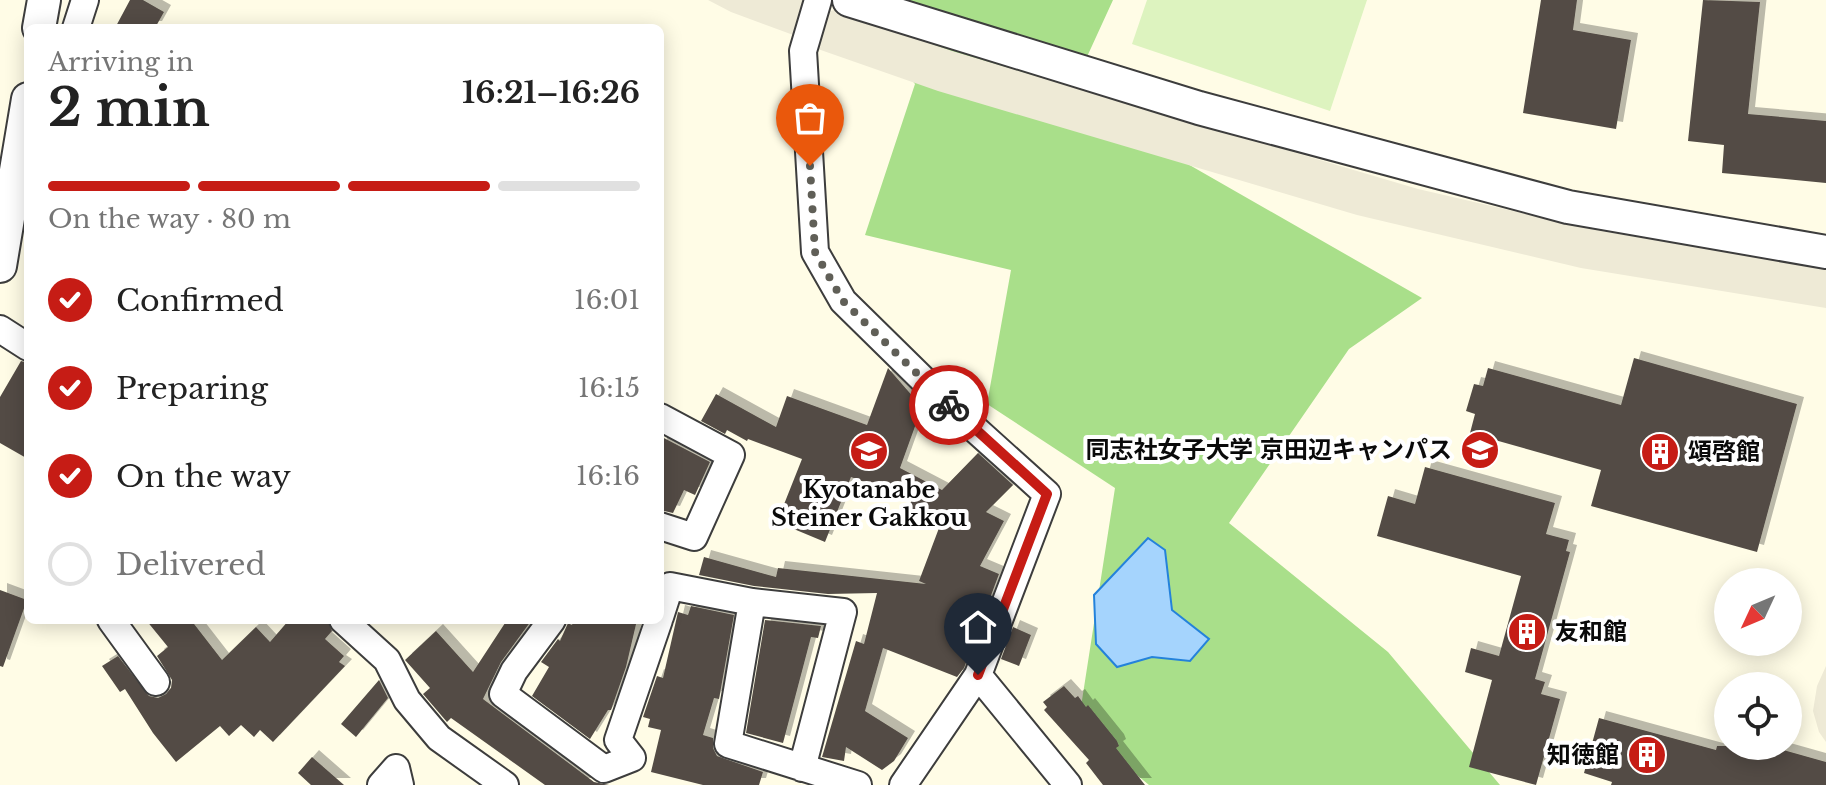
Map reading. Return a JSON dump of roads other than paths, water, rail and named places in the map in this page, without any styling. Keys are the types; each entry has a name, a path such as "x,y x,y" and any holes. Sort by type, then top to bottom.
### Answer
{"street":[{"path":"40,24 44,0"},
{"path":"77,24 85,0"},
{"path":"818,0 803,51 815,252 843,301 956,412 1047,494 978,675 903,785"},
{"path":"849,0 1199,108 1568,207 1826,252"},
{"path":"0,266 24,124"},
{"path":"14,186 24,165"},
{"path":"0,329 24,344"},
{"path":"664,419 731,455 694,537 664,527"},
{"path":"664,603 670,586 752,602 843,612 802,768"},
{"path":"752,602 728,744 858,785"},
{"path":"114,624 156,682"},
{"path":"347,624 387,660 407,700 439,738 505,785"},
{"path":"549,624 514,671 503,694 604,769 632,758 618,740 657,624"},
{"path":"978,675 1068,785"},
{"path":"381,785 396,768 400,785"}],"water":[{"path":"1148,538 1165,550 1172,610 1209,639 1190,661 1152,657 1117,667 1096,644 1094,595"}],"place":[{"name":"同志社女子大学 京田辺キャンパス","path":"1480,450"},
{"name":"Kyotanabe Steiner Gakkou","path":"869,451"},
{"name":"頌啓館","path":"1660,452"},
{"name":"友和館","path":"1527,632"},
{"name":"知徳館","path":"1647,755"}]}
